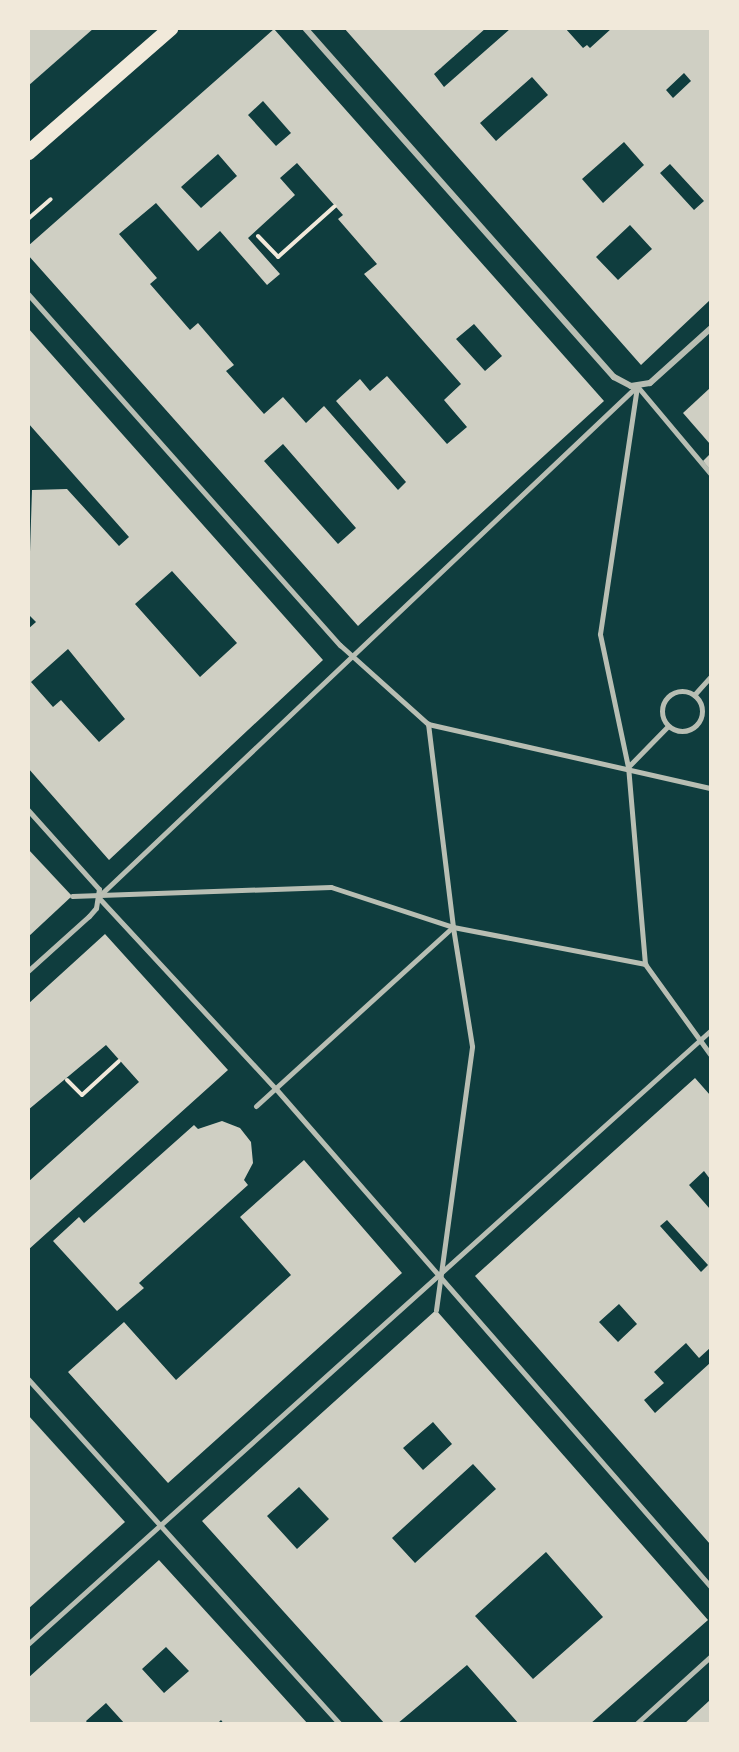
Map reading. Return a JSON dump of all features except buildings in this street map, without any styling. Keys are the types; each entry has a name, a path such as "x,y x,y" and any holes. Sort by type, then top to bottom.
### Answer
{"main road":[{"path":"28,152 170,28"}],"street":[{"path":"305,28 610,374 634,386 711,473"},
{"path":"28,294 340,645 428,724 628,767 711,788"},
{"path":"98,897 634,386 654,381 711,329"},
{"path":"634,386 600,634 628,767 645,964 711,1054"},
{"path":"694,695 711,677"},
{"path":"675,692 694,695 702,706 697,725 680,732 668,726 662,714 664,701 675,692"},
{"path":"428,724 453,927 472,1046 436,1310"},
{"path":"628,767 668,726"},
{"path":"28,810 99,889 98,897 89,916 28,971"},
{"path":"72,896 98,897 331,887 453,927 645,964"},
{"path":"98,897 276,1089 711,1586"},
{"path":"256,1106 453,927"},
{"path":"28,1644 711,1031"},
{"path":"28,1379 340,1724"},
{"path":"636,1724 711,1657"}],"path":[{"path":"28,219 51,199"},
{"path":"258,236 278,257 335,206"},
{"path":"67,1080 82,1095 119,1061"}]}
